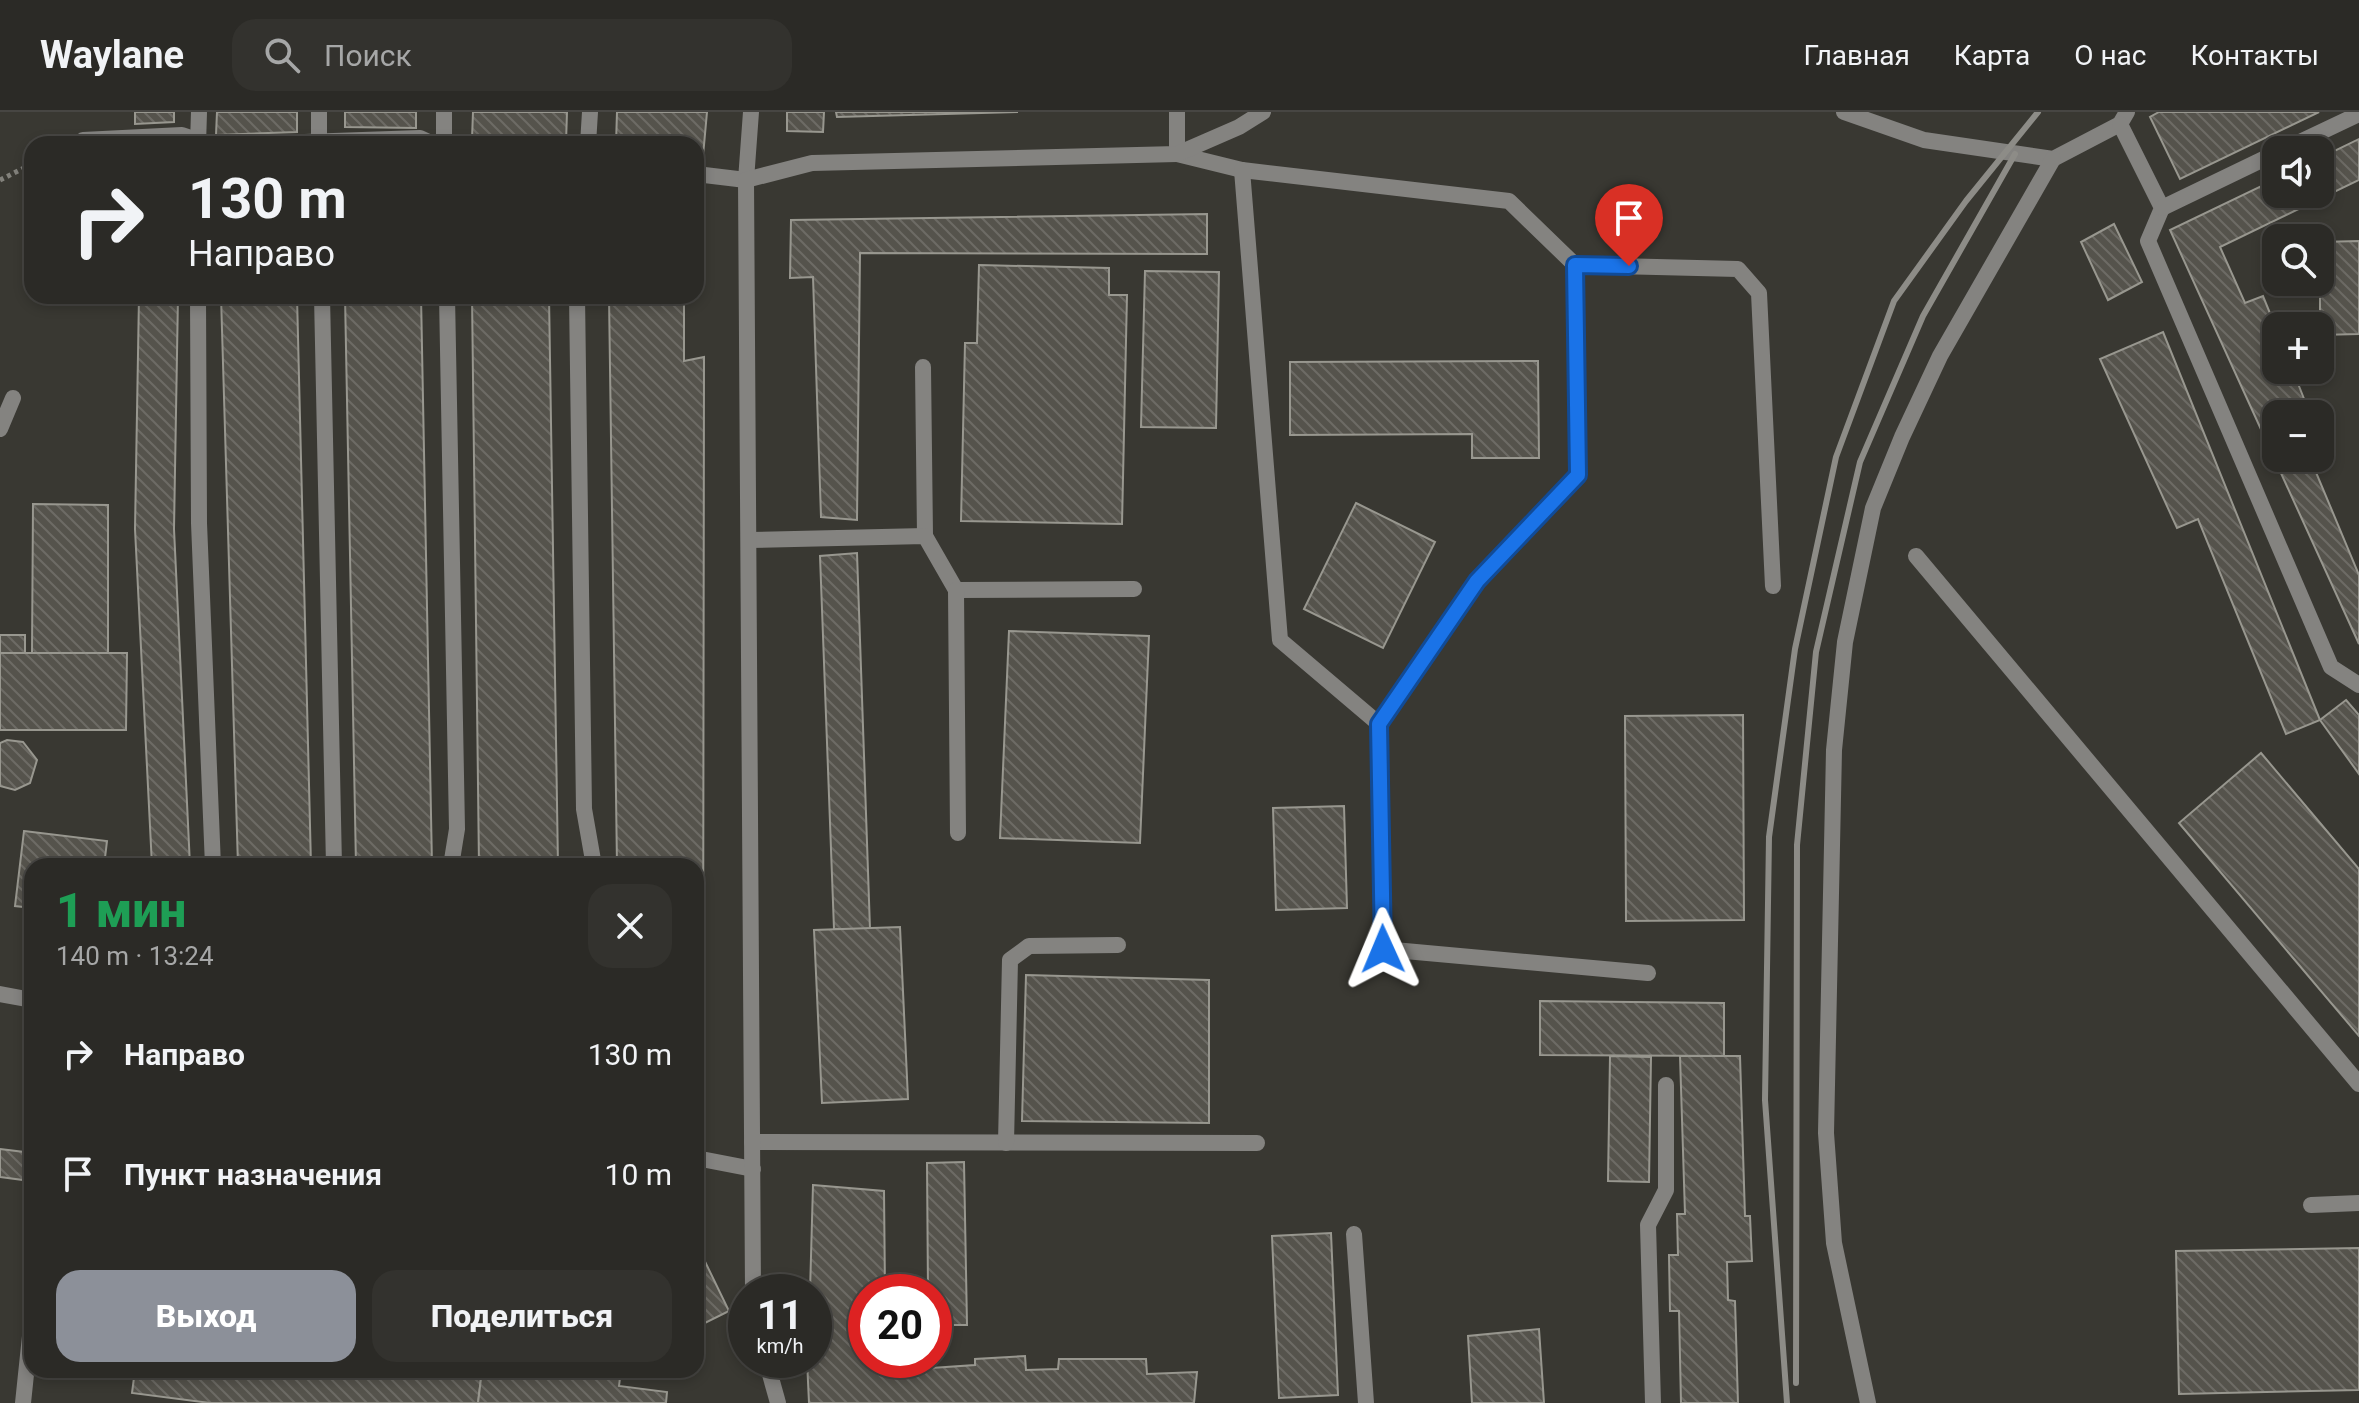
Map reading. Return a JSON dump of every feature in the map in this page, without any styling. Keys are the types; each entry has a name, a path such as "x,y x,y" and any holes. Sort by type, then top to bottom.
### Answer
{"street":[{"path":"199,112 201,136"},
{"path":"319,112 319,136"},
{"path":"444,112 444,136"},
{"path":"588,136 590,112"},
{"path":"751,112 746,180 753,1274"},
{"path":"1177,112 1177,154"},
{"path":"1177,154 1263,112"},
{"path":"1844,112 1924,140 2053,159"},
{"path":"2313,136 2359,114"},
{"path":"1868,1403 1834,1243 1826,1133 1834,750 1845,642 1873,508 1940,356 2053,159 2123,118 2162,208"},
{"path":"162,136 184,136"},
{"path":"704,175 746,180 812,163 1177,154 1242,170 1509,201 1575,265 1738,269 1759,293 1773,586"},
{"path":"2262,160 2162,208 2148,241 2331,667 2359,685"},
{"path":"1242,170 1280,640 1379,724"},
{"path":"1575,265 1578,475 1477,581 1379,724 1383,949 1648,973"},
{"path":"198,304 199,523 213,858"},
{"path":"322,304 334,858"},
{"path":"447,304 457,829 452,858"},
{"path":"577,304 584,809 593,858"},
{"path":"923,367 925,536 956,590 958,833"},
{"path":"0,429 13,398"},
{"path":"749,540 925,536"},
{"path":"1916,556 2359,1084"},
{"path":"956,590 1134,589"},
{"path":"1006,1143 1010,960 1029,946 1118,945"},
{"path":"0,994 24,998"},
{"path":"1653,1403 1648,1225 1666,1190 1666,1085"},
{"path":"752,1142 1257,1143"},
{"path":"704,1160 753,1169"},
{"path":"2311,1205 2359,1203"},
{"path":"1354,1234 1366,1403"},
{"path":"23,1403 26,1378"},
{"path":"771,1378 778,1403"}],"path":[{"path":"0,180 24,168"}],"building":[{"path":"135,112 174,112 174,122 135,124"},
{"path":"217,112 297,112 297,132 216,135"},
{"path":"345,112 416,112 416,128 345,127"},
{"path":"473,112 567,112 566,136 472,136"},
{"path":"617,112 707,112 704,145 704,136 616,136"},
{"path":"787,112 824,112 823,132 787,131"},
{"path":"836,112 1018,112 837,117"},
{"path":"2159,112 2319,112 2269,136 2262,136 2262,139 2180,179 2150,117"},
{"path":"2359,139 2359,180 2334,192 2334,151"},
{"path":"2262,186 2262,208 2301,208 2262,224 2262,227 2220,247 2245,303 2263,296 2270,312 2262,312 2262,384 2298,384 2304,400 2262,400 2262,432 2170,230"},
{"path":"1207,214 1207,254 860,253 857,520 821,517 813,277 790,278 791,220"},
{"path":"2114,224 2142,282 2108,300 2081,242"},
{"path":"2359,241 2359,334 2334,335 2334,312 2320,312 2320,296 2334,296 2334,242"},
{"path":"979,265 1109,268 1109,295 1127,295 1122,524 961,521 965,343 977,343"},
{"path":"1145,271 1219,272 1216,428 1141,427"},
{"path":"139,304 178,304 174,529 190,858 152,858 135,529"},
{"path":"221,304 297,304 311,858 238,858"},
{"path":"345,304 421,304 432,858 356,858"},
{"path":"472,304 549,304 558,858 479,858"},
{"path":"609,304 684,304 684,361 704,357 703,858 617,858"},
{"path":"2163,332 2320,720 2286,734 2198,519 2177,528 2100,359"},
{"path":"1538,361 1539,458 1472,458 1472,434 1290,435 1290,362"},
{"path":"2280,472 2316,472 2359,575 2359,644"},
{"path":"1356,503 1435,542 1383,648 1304,609"},
{"path":"33,504 108,505 108,653 32,653"},
{"path":"857,553 870,929 834,929 820,556"},
{"path":"1009,631 1149,636 1140,843 1000,838"},
{"path":"0,635 25,635 25,653 0,653"},
{"path":"0,653 127,653 126,730 0,730"},
{"path":"2346,700 2359,715 2359,774 2320,720"},
{"path":"1743,715 1744,920 1626,921 1625,716"},
{"path":"7,740 23,742 37,760 30,783 15,790 0,786 0,743"},
{"path":"2261,753 2359,869 2359,1036 2179,823"},
{"path":"1344,806 1347,908 1276,910 1273,808"},
{"path":"24,831 107,841 105,858 24,858 24,907 15,906"},
{"path":"900,927 908,1099 822,1103 814,930"},
{"path":"1026,975 1209,980 1209,1123 1022,1121"},
{"path":"1540,1001 1724,1003 1724,1056 1540,1055"},
{"path":"1610,1056 1651,1057 1649,1182 1608,1181"},
{"path":"1680,1056 1740,1056 1745,1216 1750,1216 1752,1261 1727,1262 1728,1300 1735,1301 1738,1403 1681,1403 1679,1311 1670,1311 1669,1255 1678,1255 1677,1214 1685,1214"},
{"path":"0,1149 24,1152 24,1180 0,1177"},
{"path":"964,1162 967,1325 952,1325 952,1274 928,1274 927,1163"},
{"path":"813,1185 884,1191 885,1274 848,1274 848,1378 952,1378 952,1367 975,1365 975,1359 1025,1356 1026,1370 1058,1369 1059,1359 1146,1359 1147,1374 1197,1372 1194,1403 809,1403 808,1378 832,1378 832,1274 811,1274"},
{"path":"1331,1233 1338,1395 1279,1398 1272,1236"},
{"path":"2359,1248 2359,1390 2179,1394 2176,1251"},
{"path":"704,1259 728,1312 704,1324"},
{"path":"1539,1329 1544,1403 1472,1403 1468,1336"},
{"path":"134,1378 481,1378 478,1403 210,1403 132,1393"},
{"path":"481,1378 620,1378 619,1386 667,1392 666,1403 478,1403"}],"railway":[{"path":"1787,1403 1765,1100 1769,837 1795,649 1836,457 1894,301 1966,201 2038,112"},
{"path":"1796,1383 1797,845 1816,652 1860,462 1923,316 2015,154"}],"route":[{"path":"1383,949 1379,724 1477,581 1578,475 1575,265 1629,266"}]}
